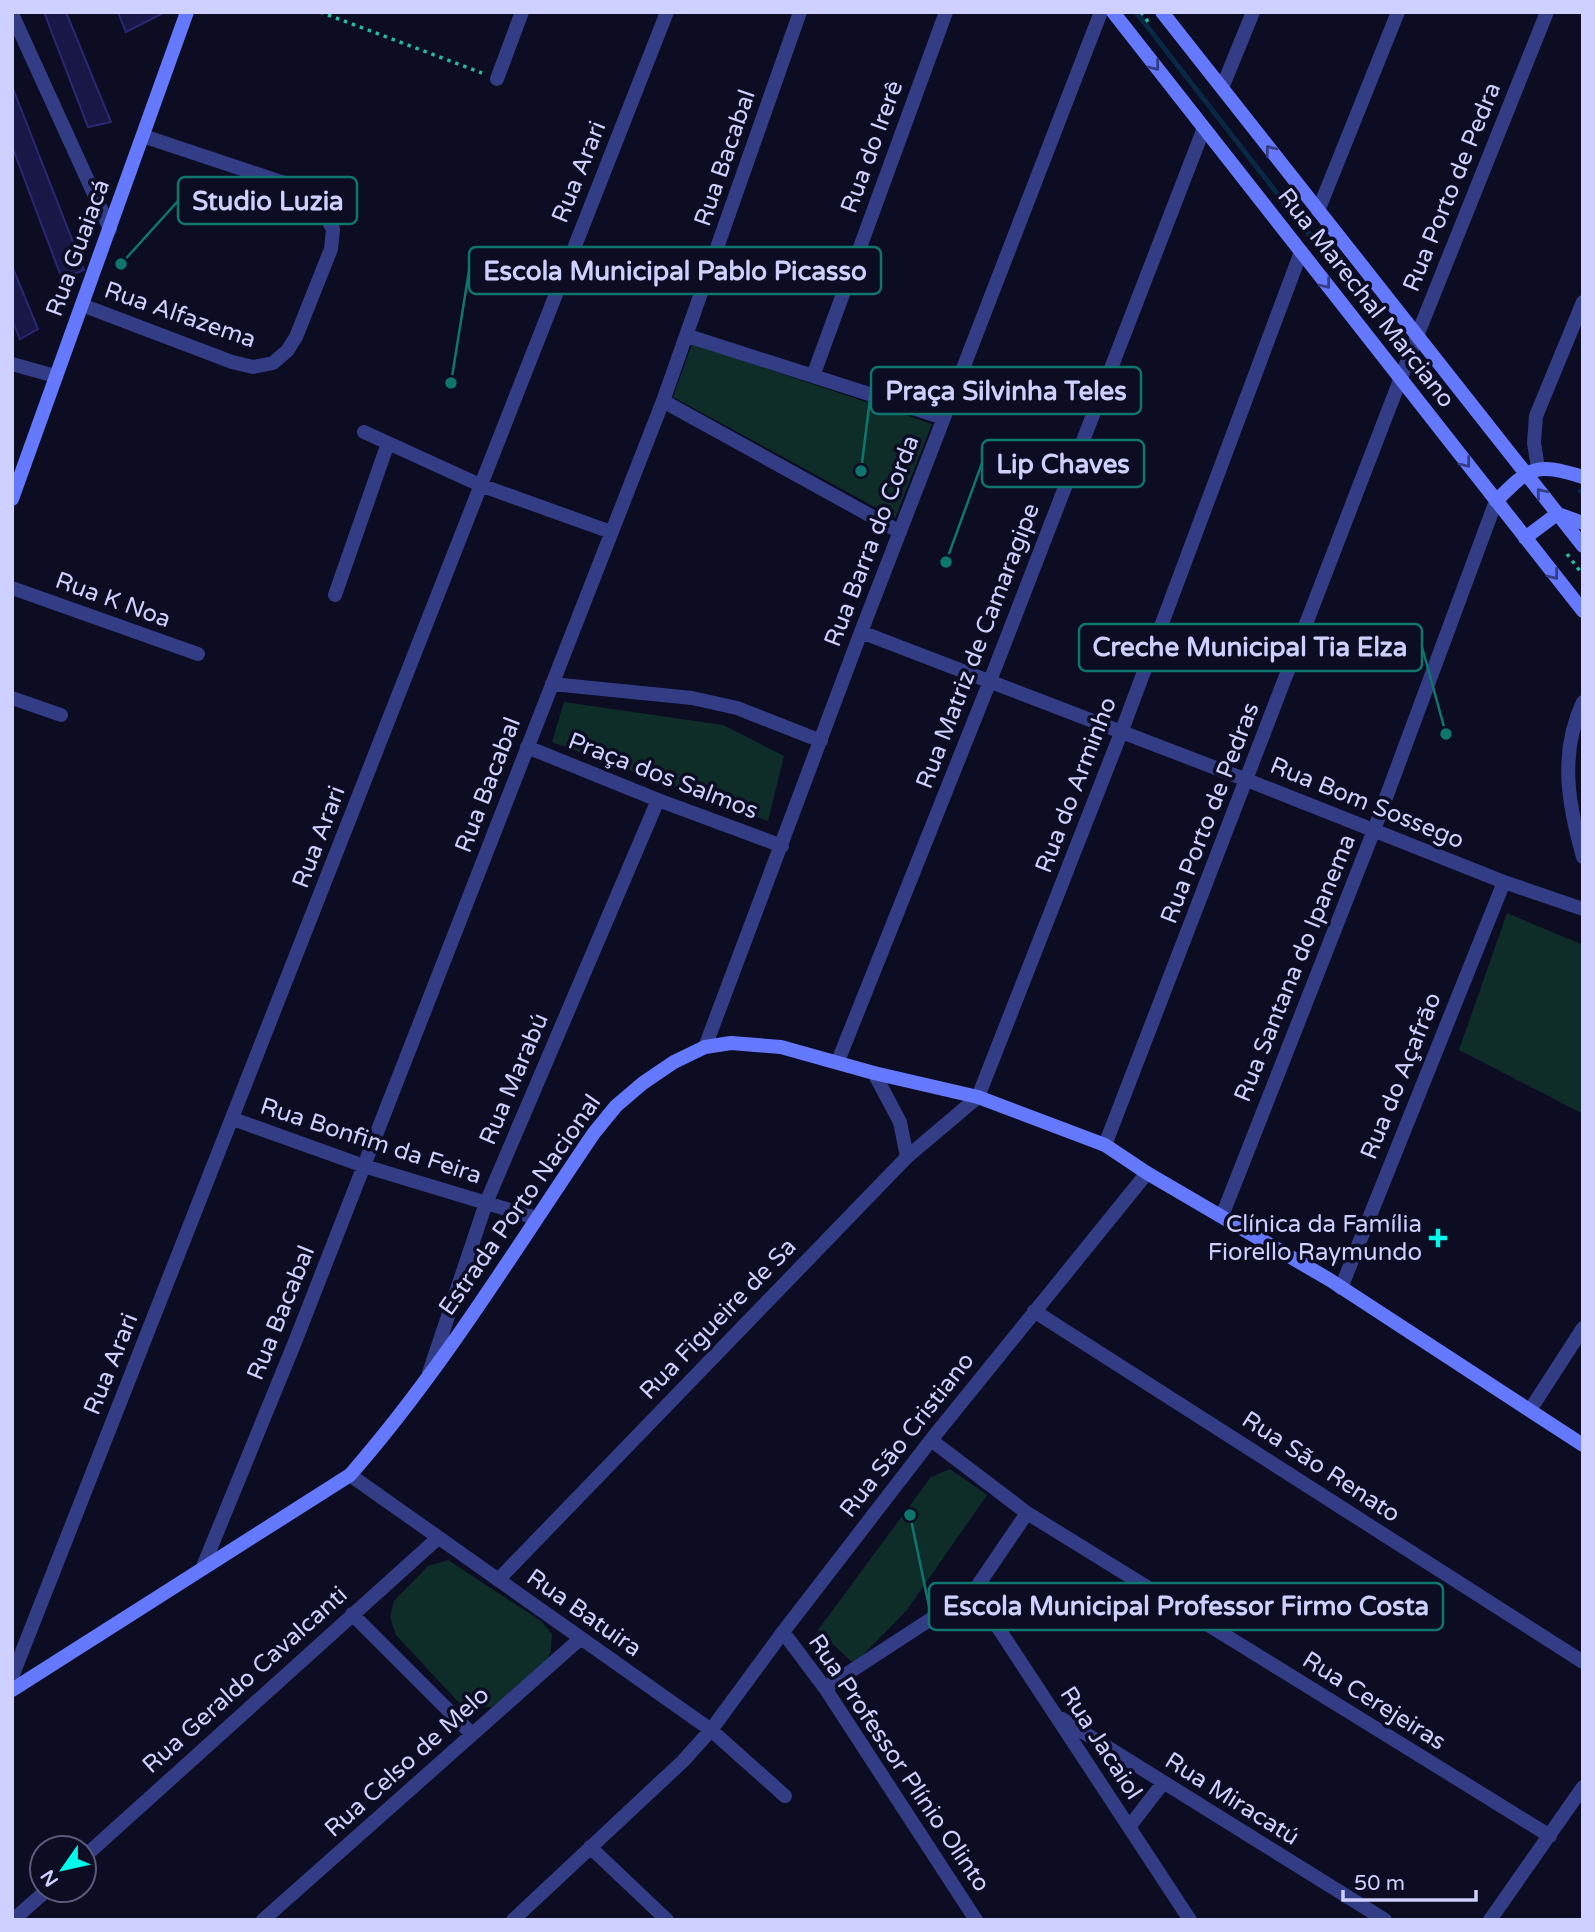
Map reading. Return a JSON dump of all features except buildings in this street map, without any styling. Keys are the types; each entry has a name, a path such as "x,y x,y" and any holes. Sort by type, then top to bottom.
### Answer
{"street":[{"name":"Rua Guaiacá","path":"12,499 187,12"},
{"path":"497,79 523,12"},
{"name":"Rua Arari","path":"12,1677 667,12"},
{"name":"Rua Bacabal","path":"202,1569 295,1342 688,336 800,12"},
{"name":"Rua do Irerê","path":"813,376 946,12"},
{"name":"Rua Barra do Corda","path":"705,1047 861,632 1101,12"},
{"name":"Rua Marechal Marciano","path":"1113,12 1583,611"},
{"name":"Rua Marechal Marciano","path":"1162,12 1417,336 1531,471 1557,514 1583,546"},
{"path":"1222,88 1253,12"},
{"path":"1318,211 1398,12"},
{"name":"Rua Porto de Pedra","path":"1401,380 1547,12"},
{"path":"12,14 110,229"},
{"name":"Rua Matriz de Camaragipe","path":"838,1061 990,681 1204,128"},
{"name":"Rua Alfazema","path":"82,305 232,362 253,367 272,363 287,351 296,337 331,249 332,229 324,213 309,196 290,185 143,136"},
{"name":"Rua do Arminho","path":"978,1097 1121,733 1301,252"},
{"path":"1496,501 1531,471 1536,416 1583,302"},
{"path":"688,336 944,418"},
{"path":"12,364 55,376"},
{"name":"Rua Porto de Pedras","path":"1105,1145 1401,380"},
{"path":"663,401 900,532"},
{"path":"364,432 481,485 611,532"},
{"path":"335,595 388,443"},
{"path":"1531,471 1583,477"},
{"name":"Rua Santana do Ipanema","path":"1222,1216 1374,830 1496,501"},
{"path":"1525,538 1557,514 1583,523"},
{"name":"Rua K Noa","path":"12,588 198,654"},
{"name":"Rua Bom Sossego","path":"861,632 1504,882 1583,909"},
{"path":"552,684 692,698 737,708 821,741"},
{"path":"12,698 61,715"},
{"path":"1583,702 1573,726 1567,769 1570,802 1583,857"},
{"name":"Praça dos Salmos","path":"527,747 782,846"},
{"name":"Rua Marabú","path":"427,1381 486,1203 658,800"},
{"name":"Rua do Açafrão","path":"1341,1288 1504,882"},
{"name":"Estrada Porto Nacional","path":"12,1690 350,1475 427,1381 536,1218 616,1106 674,1062 705,1047 730,1043 781,1047 874,1073 978,1097 1105,1145 1147,1173 1341,1288 1583,1445"},
{"path":"874,1073 900,1122 906,1157"},
{"name":"Rua Figueire de Sa","path":"498,1580 906,1157 978,1097"},
{"name":"Rua Bonfim da Feira","path":"233,1119 364,1166 536,1218"},
{"name":"Rua São Cristiano","path":"513,1920 683,1761 711,1730 931,1440 1147,1173"},
{"name":"Rua São Renato","path":"1034,1311 1583,1662"},
{"path":"1530,1410 1583,1328"},
{"name":"Rua Cerejeiras","path":"931,1440 1027,1513 1550,1836"},
{"name":"Rua Batuira","path":"350,1475 711,1730 785,1797"},
{"path":"825,1688 974,1591 1027,1513"},
{"name":"Rua Geraldo Cavalcanti","path":"98,1844 438,1538"},
{"name":"Rua Jacaiol","path":"974,1591 1190,1920"},
{"path":"352,1614 472,1734"},
{"name":"Rua Professor Plínio Olinto","path":"783,1632 825,1688 976,1920"},
{"name":"Rua Celso de Melo","path":"263,1920 581,1638"},
{"name":"Rua Miracatú","path":"1056,1716 1385,1920"},
{"path":"1129,1827 1163,1783"},
{"path":"1490,1920 1583,1787"},
{"path":"590,1847 667,1920"},
{"path":"13,1920 31,1904"}],"path":[{"path":"320,12 497,79"}],"green space":[{"path":"692,344 932,424 895,518 673,397"},
{"path":"564,702 723,725 784,756 768,821 552,742"},
{"path":"1507,913 1583,945 1583,1114 1459,1050"},
{"path":"950,1469 987,1495 907,1610 854,1664 818,1630 931,1477"},
{"path":"448,1560 541,1621 552,1634 548,1660 492,1707 463,1707 396,1635 390,1617 394,1601 428,1566"}],"waterway":[{"path":"1136,12 1371,314"}],"place":[{"name":"Studio Luzia","path":"121,264"},
{"name":"Escola Municipal Pablo Picasso","path":"451,383"},
{"name":"Praça Silvinha Teles","path":"861,471"},
{"name":"Lip Chaves","path":"946,562"},
{"name":"Creche Municipal Tia Elza","path":"1446,734"},
{"name":"Clínica da Família Fiorello Raymundo","path":"1438,1238"},
{"name":"Escola Municipal Professor Firmo Costa","path":"910,1515"}]}
